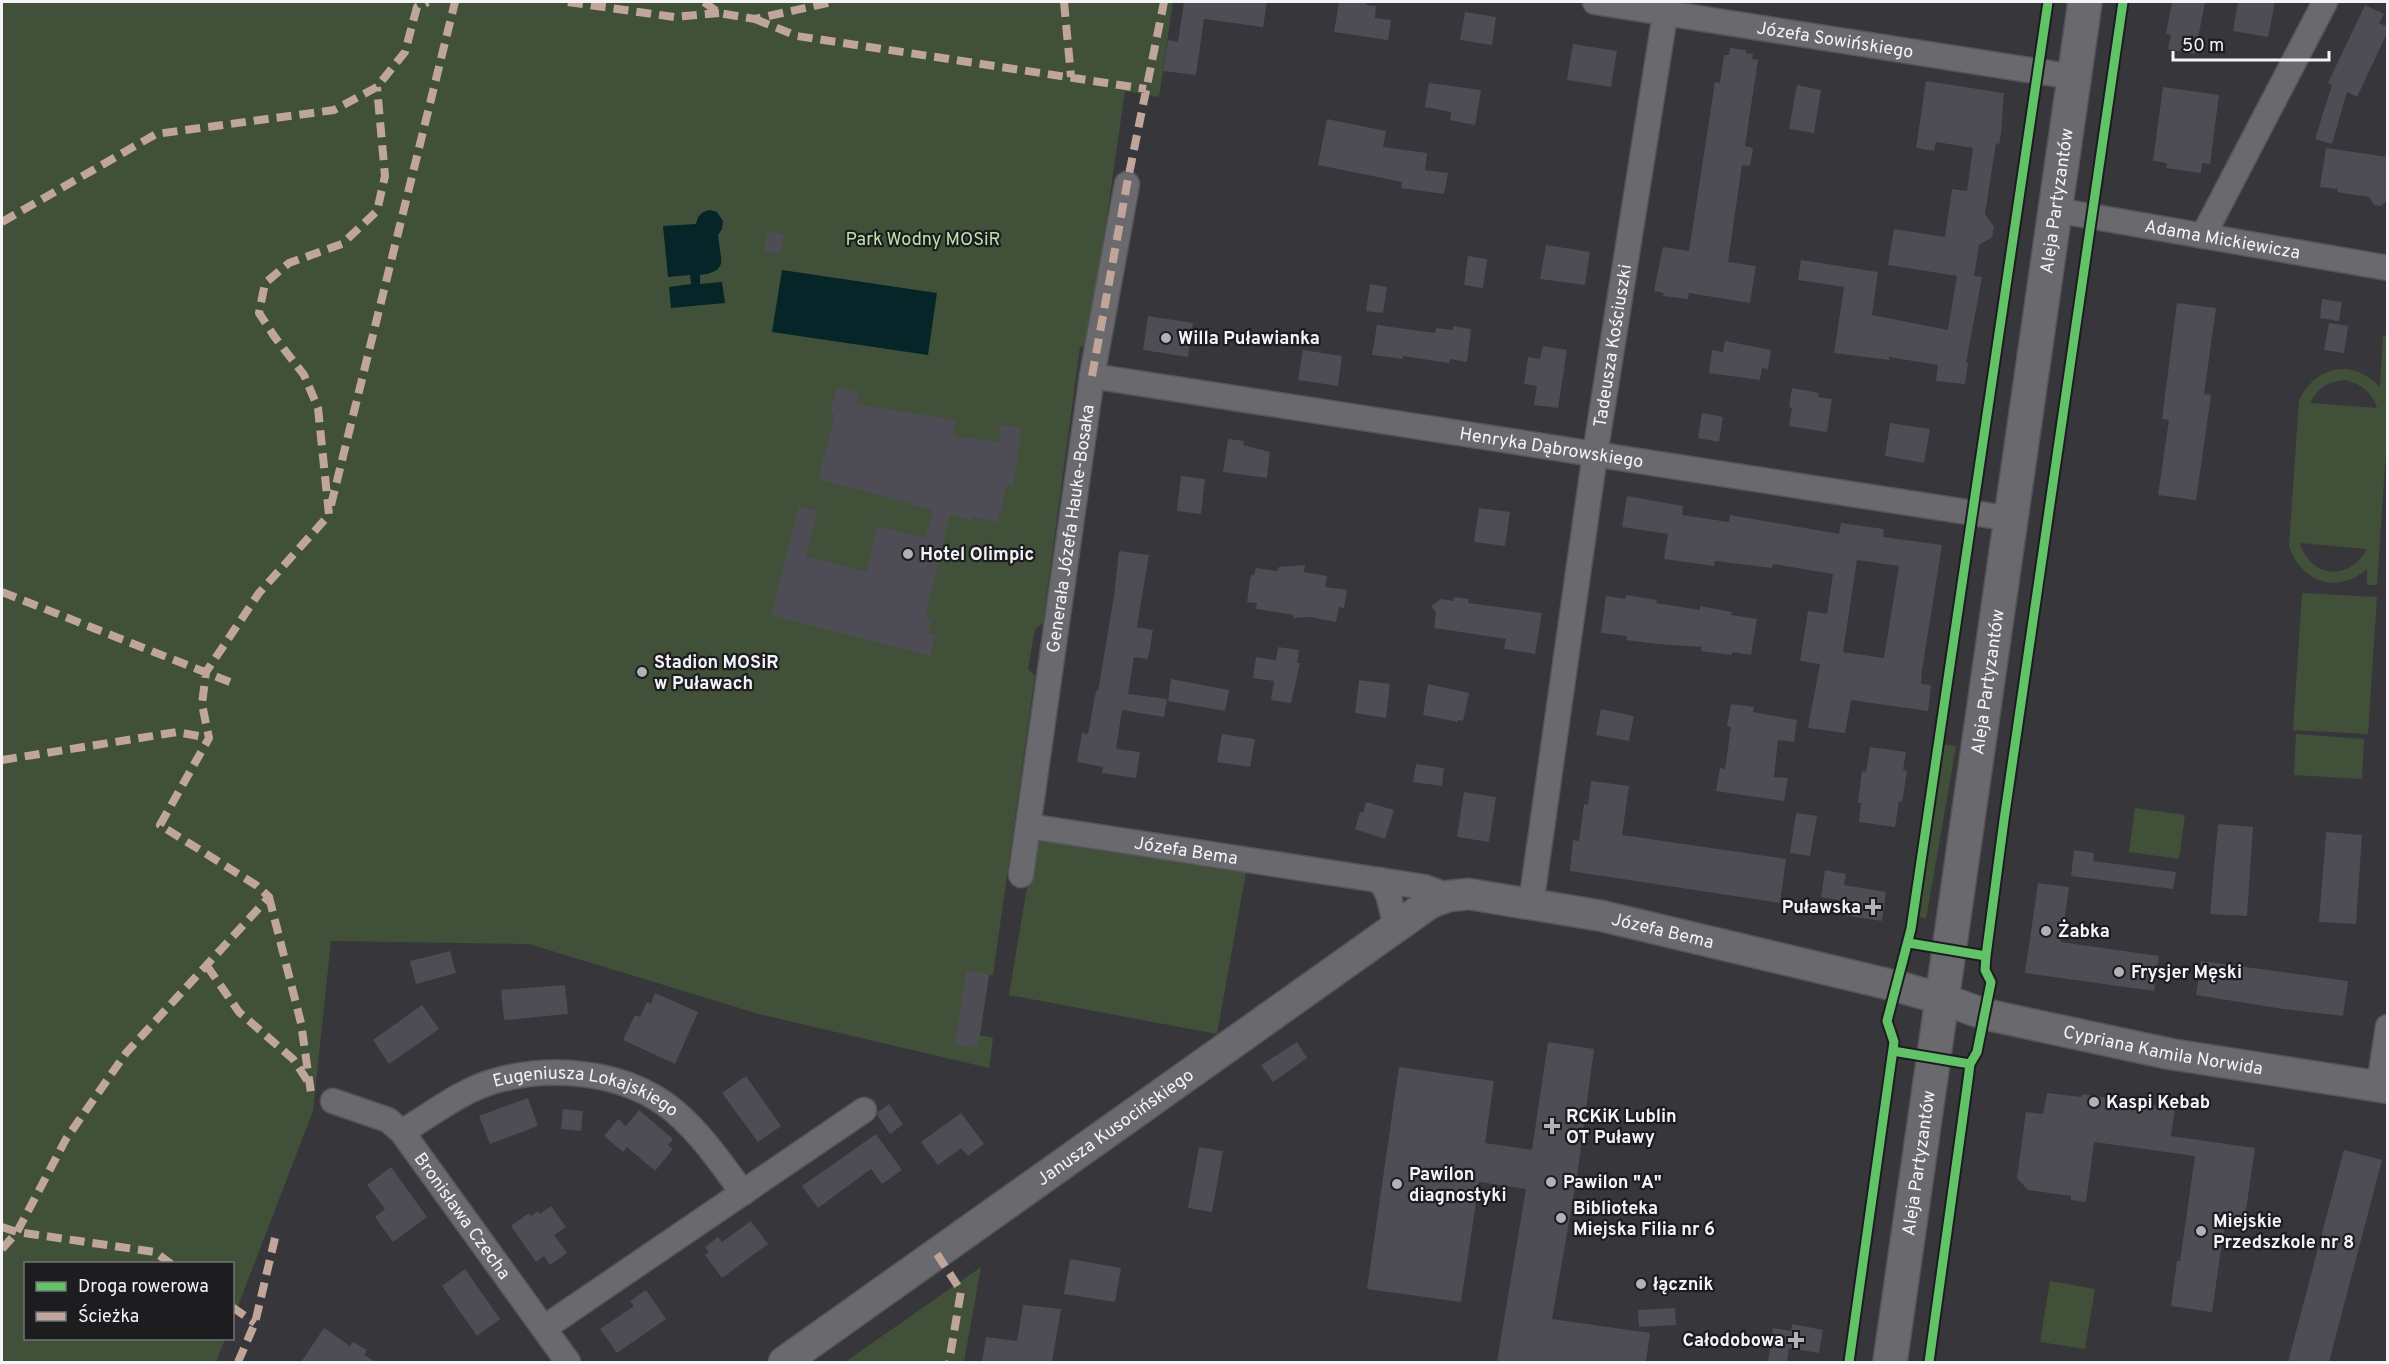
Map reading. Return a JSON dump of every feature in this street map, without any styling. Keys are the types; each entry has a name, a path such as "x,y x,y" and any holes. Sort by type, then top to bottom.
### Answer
{"main road":[{"name":"Aleja Partyzantów","path":"1890,1362 2085,2"}],"street":[{"name":"Józefa Sowińskiego","path":"1595,2 1667,7 2074,77"},
{"path":"2203,236 2325,2"},
{"name":"Tadeusza Kościuszki","path":"1531,904 1594,454 1667,7"},
{"name":"Generała Józefa Hauke-Bosaka","path":"1021,875 1092,376 1127,184"},
{"name":"Adama Mickiewicza","path":"2055,210 2388,268"},
{"name":"Henryka Dąbrowskiego","path":"1092,376 2012,519"},
{"name":"Józefa Bema","path":"1028,826 1424,887 1449,896 1469,894 1602,916 1942,999"},
{"path":"1380,880 1388,894 1396,927"},
{"name":"Janusza Kusocińskiego","path":"784,1362 1396,927 1431,903 1449,896"},
{"name":"Cypriana Kamila Norwida","path":"1942,999 1984,1014 2170,1054 2383,1087"},
{"path":"2383,1087 2388,1027"},
{"name":"Eugeniusza Lokajskiego","path":"402,1132 460,1096 497,1080 547,1072 585,1074 628,1084 665,1104 704,1140 743,1193"},
{"name":"Bronisława Czecha","path":"333,1101 388,1120 402,1132 568,1362"},
{"path":"544,1328 864,1110"}],"green space":[{"name":"Park Wodny MOSiR","path":"2,2 1173,2 1159,97 1125,91 1088,348 1080,347 1043,623 1035,629 1028,669 1035,676 993,975 989,975 980,1035 993,1038 989,1068 759,1014 529,944 331,941 313,1111 234,1316 234,1262 24,1262 24,1340 225,1340 216,1362 2,1362"},
{"path":"2383,335 2388,336 2387,436 2377,585 2367,585 2367,569 2356,577 2344,581 2332,583 2321,581 2302,568 2289,546 2299,400 2315,379 2336,370 2347,369 2358,372 2380,387","holes":["2345,380 2365,390 2372,397 2377,408 2310,403 2324,386","2300,543 2367,549 2351,567 2341,571 2332,572 2322,569 2306,556"]},
{"path":"2302,593 2377,597 2368,734 2293,730"},
{"path":"2296,734 2364,739 2362,779 2294,775"},
{"path":"1942,744 1956,746 1926,919 1916,915"},
{"path":"2135,808 2185,815 2179,859 2129,852"},
{"path":"1035,840 1246,872 1217,1034 1009,995"},
{"path":"981,1267 964,1362 845,1362"},
{"path":"2050,1281 2095,1289 2085,1349 2040,1342"}],"water":[{"path":"710,210 717,212 723,221 718,235 721,263 716,271 700,275 700,284 722,282 725,303 671,308 669,287 691,284 690,275 668,277 663,226 696,224 700,214"},
{"path":"782,270 937,293 928,355 772,332"}],"building":[{"path":"1184,2 1267,2 1263,27 1204,19 1196,75 1163,71 1168,40 1178,42"},
{"path":"1339,2 1367,2 1366,5 1376,6 1375,18 1391,20 1388,40 1334,32"},
{"path":"2172,2 2205,2 2195,54 2168,49 2171,35 2166,34"},
{"path":"2238,2 2275,2 2268,37 2233,31"},
{"path":"2365,5 2384,14 2379,23 2388,27 2388,31 2357,97 2347,92 2332,144 2315,139 2332,85 2328,83"},
{"path":"1465,12 1496,17 1492,45 1460,40"},
{"path":"1573,44 1617,51 1611,87 1567,80"},
{"path":"1730,48 1746,50 1746,53 1753,54 1752,59 1758,60 1745,146 1753,148 1750,166 1742,165 1728,262 1756,266 1750,303 1689,293 1688,299 1663,296 1664,293 1654,291 1663,247 1689,251 1715,82 1720,83 1724,55 1729,55"},
{"path":"1926,81 2004,93 2001,133 1999,144 1996,143 1985,214 1994,227 1992,237 1979,245 1974,276 1982,277 1966,363 1968,363 1965,384 1936,381 1938,365 1889,357 1889,360 1834,353 1844,287 1798,280 1801,260 1878,272 1872,315 1948,330 1957,276 1888,265 1894,229 1945,237 1952,189 1967,191 1973,148 1936,142 1934,151 1916,148"},
{"path":"1429,83 1481,90 1475,125 1450,120 1451,112 1425,107"},
{"path":"1797,85 1821,90 1814,133 1789,129"},
{"path":"2163,87 2219,95 2210,164 2202,163 2201,173 2166,168 2167,163 2153,161"},
{"path":"1327,119 1386,131 1383,147 1427,153 1425,170 1448,173 1444,194 1401,188 1402,182 1318,165"},
{"path":"2326,148 2388,157 2387,201 2381,206 2374,205 2369,197 2320,187"},
{"path":"767,231 784,234 780,254 764,252"},
{"path":"1546,245 1590,252 1585,285 1540,279"},
{"path":"1468,256 1487,259 1483,288 1464,285"},
{"path":"1370,284 1387,287 1383,313 1366,311"},
{"path":"2322,299 2342,302 2339,321 2320,318"},
{"path":"2177,303 2216,308 2204,394 2211,395 2196,500 2158,495 2169,420 2162,419"},
{"path":"1148,316 1193,323 1188,357 1143,350"},
{"path":"2329,323 2348,326 2344,353 2324,350"},
{"path":"1377,325 1435,333 1436,328 1453,330 1453,326 1471,329 1467,362 1450,359 1449,363 1403,356 1403,359 1372,355"},
{"path":"1725,341 1771,350 1768,369 1762,368 1760,380 1709,373 1712,350 1723,352"},
{"path":"1543,346 1567,350 1558,408 1534,405 1537,386 1524,384 1528,357 1540,359"},
{"path":"1303,350 1342,356 1338,386 1298,380"},
{"path":"837,387 859,393 856,404 955,420 953,436 999,442 1001,425 1022,428 1013,486 1007,485 997,523 974,517 973,521 950,514 925,617 932,619 928,633 936,635 930,656 771,615 799,506 817,511 806,556 866,572 877,526 925,538 933,510 818,479 835,414 830,413"},
{"path":"1792,388 1819,393 1818,397 1832,399 1827,432 1789,426"},
{"path":"1702,413 1723,417 1719,442 1698,438"},
{"path":"1890,423 1930,429 1924,463 1885,456"},
{"path":"1228,439 1244,441 1243,445 1270,452 1267,478 1223,472"},
{"path":"1181,476 1205,479 1201,514 1177,511"},
{"path":"1627,496 1683,506 1682,515 1729,522 1730,515 1839,534 1841,523 1884,529 1883,537 1942,545 1922,670 1921,684 1931,685 1928,711 1851,700 1845,733 1808,728 1820,664 1800,661 1808,611 1827,614 1833,574 1773,564 1772,568 1715,561 1714,566 1664,559 1668,534 1622,527","holes":["1857,560 1899,566 1884,658 1843,652"]},
{"path":"1479,508 1510,512 1505,546 1474,542"},
{"path":"1119,551 1149,555 1137,627 1153,630 1148,659 1134,657 1128,694 1167,699 1164,717 1122,710 1116,749 1140,752 1136,778 1102,773 1103,767 1077,762 1082,733 1088,734 1096,691 1098,691"},
{"path":"1305,565 1304,572 1327,576 1325,587 1347,590 1344,608 1339,607 1336,622 1310,617 1293,618 1294,615 1256,609 1257,603 1247,602 1251,575 1254,575 1256,568 1277,571 1279,567"},
{"path":"1626,595 1657,600 1656,603 1700,610 1700,606 1732,612 1731,615 1757,619 1751,655 1732,652 1732,655 1701,651 1702,647 1626,640 1627,636 1601,633 1606,596 1625,599"},
{"path":"1454,597 1469,599 1468,603 1542,613 1535,654 1504,649 1506,639 1434,628 1436,612 1431,606 1441,599 1453,601"},
{"path":"1278,647 1299,650 1297,663 1300,663 1291,703 1271,700 1274,681 1253,678 1256,657 1276,660"},
{"path":"1171,679 1229,690 1225,711 1168,701"},
{"path":"1359,680 1390,684 1386,718 1355,713"},
{"path":"1428,684 1469,693 1463,721 1423,715"},
{"path":"1731,704 1754,707 1753,712 1797,720 1794,742 1778,740 1774,777 1788,778 1784,801 1716,791 1720,768 1725,769 1731,727 1727,726"},
{"path":"1601,709 1634,716 1629,741 1596,735"},
{"path":"1222,734 1255,739 1250,767 1217,762"},
{"path":"1870,747 1906,752 1903,770 1907,771 1895,827 1859,822 1861,803 1858,803 1862,771 1866,772"},
{"path":"1416,764 1444,768 1442,786 1413,782"},
{"path":"1591,781 1629,786 1622,835 1786,859 1780,903 1570,871 1573,840 1579,841 1584,804 1588,805"},
{"path":"1464,792 1496,797 1489,842 1457,837"},
{"path":"1366,802 1394,810 1385,839 1355,829"},
{"path":"1796,813 1817,816 1810,856 1790,853"},
{"path":"2218,824 2253,827 2247,916 2210,914"},
{"path":"2326,832 2362,835 2356,924 2319,922"},
{"path":"2074,850 2094,853 2093,861 2176,872 2173,889 2071,876"},
{"path":"1825,870 1846,874 1844,885 1886,892 1882,921 1842,915 1844,901 1821,897"},
{"path":"2038,883 2069,887 2061,942 2159,956 2154,991 2025,973"},
{"path":"450,951 456,973 416,984 410,961"},
{"path":"2201,961 2348,981 2343,1016 2196,995"},
{"path":"966,971 989,974 978,1048 955,1045"},
{"path":"565,985 568,1014 504,1020 501,990"},
{"path":"655,993 698,1012 675,1064 623,1040 635,1015 640,1017 647,1002 651,1004"},
{"path":"422,1005 439,1029 389,1064 373,1040"},
{"path":"1297,1042 1307,1058 1273,1082 1261,1065"},
{"path":"1548,1042 1594,1049 1577,1176 1552,1319 1650,1333 1646,1362 1497,1362 1526,1189 1479,1182 1461,1302 1367,1289 1399,1067 1494,1081 1485,1143 1532,1150"},
{"path":"746,1076 781,1126 758,1142 722,1093"},
{"path":"2047,1093 2081,1097 2082,1094 2175,1108 2171,1136 2255,1148 2244,1224 2225,1222 2212,1312 2171,1306 2195,1156 2094,1142 2086,1202 2071,1200 2071,1196 2028,1190 2017,1178 2026,1112 2043,1114"},
{"path":"528,1098 538,1126 490,1144 479,1116"},
{"path":"889,1104 903,1124 890,1134 877,1115"},
{"path":"563,1109 583,1111 581,1131 561,1129"},
{"path":"639,1110 673,1139 668,1145 673,1149 655,1171 627,1147 623,1152 604,1136 618,1119 626,1126"},
{"path":"961,1113 984,1144 968,1156 961,1148 938,1165 921,1142"},
{"path":"876,1134 902,1170 882,1184 871,1169 818,1208 802,1186"},
{"path":"1199,1147 1223,1151 1212,1212 1188,1208"},
{"path":"2344,1150 2382,1160 2329,1362 2288,1362"},
{"path":"391,1167 427,1217 393,1242 375,1217 385,1209 367,1185"},
{"path":"551,1206 566,1227 554,1235 567,1253 550,1265 544,1256 536,1262 511,1226 529,1213 531,1216 538,1211 540,1214"},
{"path":"751,1221 768,1244 722,1278 705,1255 709,1252 705,1247 718,1237 722,1242"},
{"path":"1070,1259 1121,1268 1115,1302 1064,1294"},
{"path":"465,1269 500,1319 477,1336 442,1286"},
{"path":"646,1290 666,1319 617,1353 600,1329 634,1306 630,1301"},
{"path":"1023,1305 1061,1309 1052,1362 982,1362 986,1337 1017,1341"},
{"path":"1675,1308 1676,1325 1639,1327 1638,1310"},
{"name":"Całodobowa","path":"1792,1324 1823,1330 1819,1353 1789,1348 1787,1362 1768,1362 1773,1328 1791,1331"},
{"path":"324,1328 350,1346 353,1342 367,1350 364,1355 376,1362 301,1362"}],"marked path":[{"path":"2,222 156,134 334,110 377,87 405,52 417,7 428,2"},
{"path":"331,505 455,2"},
{"path":"568,2 674,17 719,13"},
{"path":"704,2 719,13 755,19 832,2"},
{"path":"1064,2 1071,77"},
{"path":"1092,376 1127,184 1164,2"},
{"path":"755,19 797,36 1146,89"},
{"path":"2,1249 17,1232 66,1139 126,1053 269,897 256,885 160,825 209,738 202,704 206,672 259,593 329,515 318,408 304,375 259,313 265,283 289,263 342,244 377,211 385,176 377,87"},
{"path":"2,592 235,684"},
{"path":"2,760 177,732 209,738"},
{"path":"269,897 301,1023 311,1093"},
{"path":"207,966 239,1012 293,1059 307,1080"},
{"path":"2,1227 17,1232 155,1252 168,1262"},
{"path":"238,1362 255,1323 275,1238"},
{"path":"937,1254 961,1291 949,1362"},
{"path":"234,1308 255,1323"}],"cycle path":[{"path":"1849,1362 1894,1042 1887,1021 1911,929 2048,2"},
{"path":"1929,1362 1970,1064 1977,1052 1991,982 1985,970 1986,956 2004,820 2123,2"},
{"path":"1909,943 1986,956"},
{"path":"1893,1051 1970,1064"}],"place":[{"name":"Willa Puławianka","path":"1166,338"},
{"name":"Hotel Olimpic","path":"908,554"},
{"name":"Stadion MOSiR w Puławach","path":"642,672"},
{"name":"Puławska","path":"1873,907"},
{"name":"Żabka","path":"2046,931"},
{"name":"Frysjer Męski","path":"2119,972"},
{"name":"Kaspi Kebab","path":"2094,1102"},
{"name":"RCKiK Lublin OT Puławy","path":"1552,1126"},
{"name":"Pawilon \"A\"","path":"1551,1182"},
{"name":"Pawilon diagnostyki","path":"1397,1184"},
{"name":"Biblioteka Miejska Filia nr 6","path":"1561,1218"},
{"name":"Miejskie Przedszkole nr 8","path":"2201,1231"},
{"name":"łącznik","path":"1641,1284"},
{"name":"Całodobowa","path":"1796,1340"}]}
